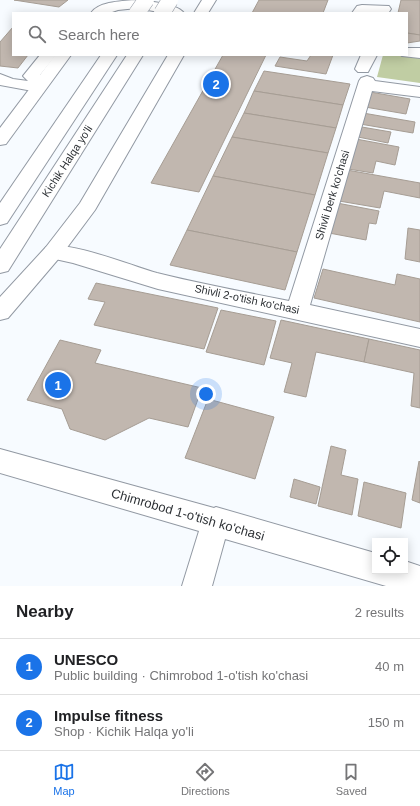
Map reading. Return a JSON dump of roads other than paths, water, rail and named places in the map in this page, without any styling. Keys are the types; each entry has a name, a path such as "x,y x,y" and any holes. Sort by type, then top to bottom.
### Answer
{"main road":[{"path":"98,12 104,0"},
{"path":"138,12 146,0"},
{"path":"163,12 170,0"},
{"path":"202,12 209,0"},
{"path":"99,12 118,5 135,4 153,6 174,12"},
{"path":"360,12 362,9 385,7"},
{"path":"40,84 31,76 47,56"},
{"path":"0,140 62,56"},
{"path":"0,218 108,56"},
{"name":"Kichik Halqa yo'li","path":"4,260 134,56"},
{"path":"0,312 64,254 88,206 175,56"},
{"path":"366,72 420,92"},
{"name":"Shivli berk ko'chasi","path":"297,310 366,72"},
{"path":"0,79 9,83 40,84"},
{"name":"Shivli 2-o'tish ko'chasi","path":"64,254 158,281 297,310 420,338"},
{"name":"Chimrobod 1-o'tish ko'chasi","path":"0,461 216,521 372,567"},
{"path":"197,586 216,521"},
{"path":"396,574 420,581"}],"place":[{"name":"Impulse fitness","path":"216,84"},
{"name":"UNESCO","path":"58,385"}]}
